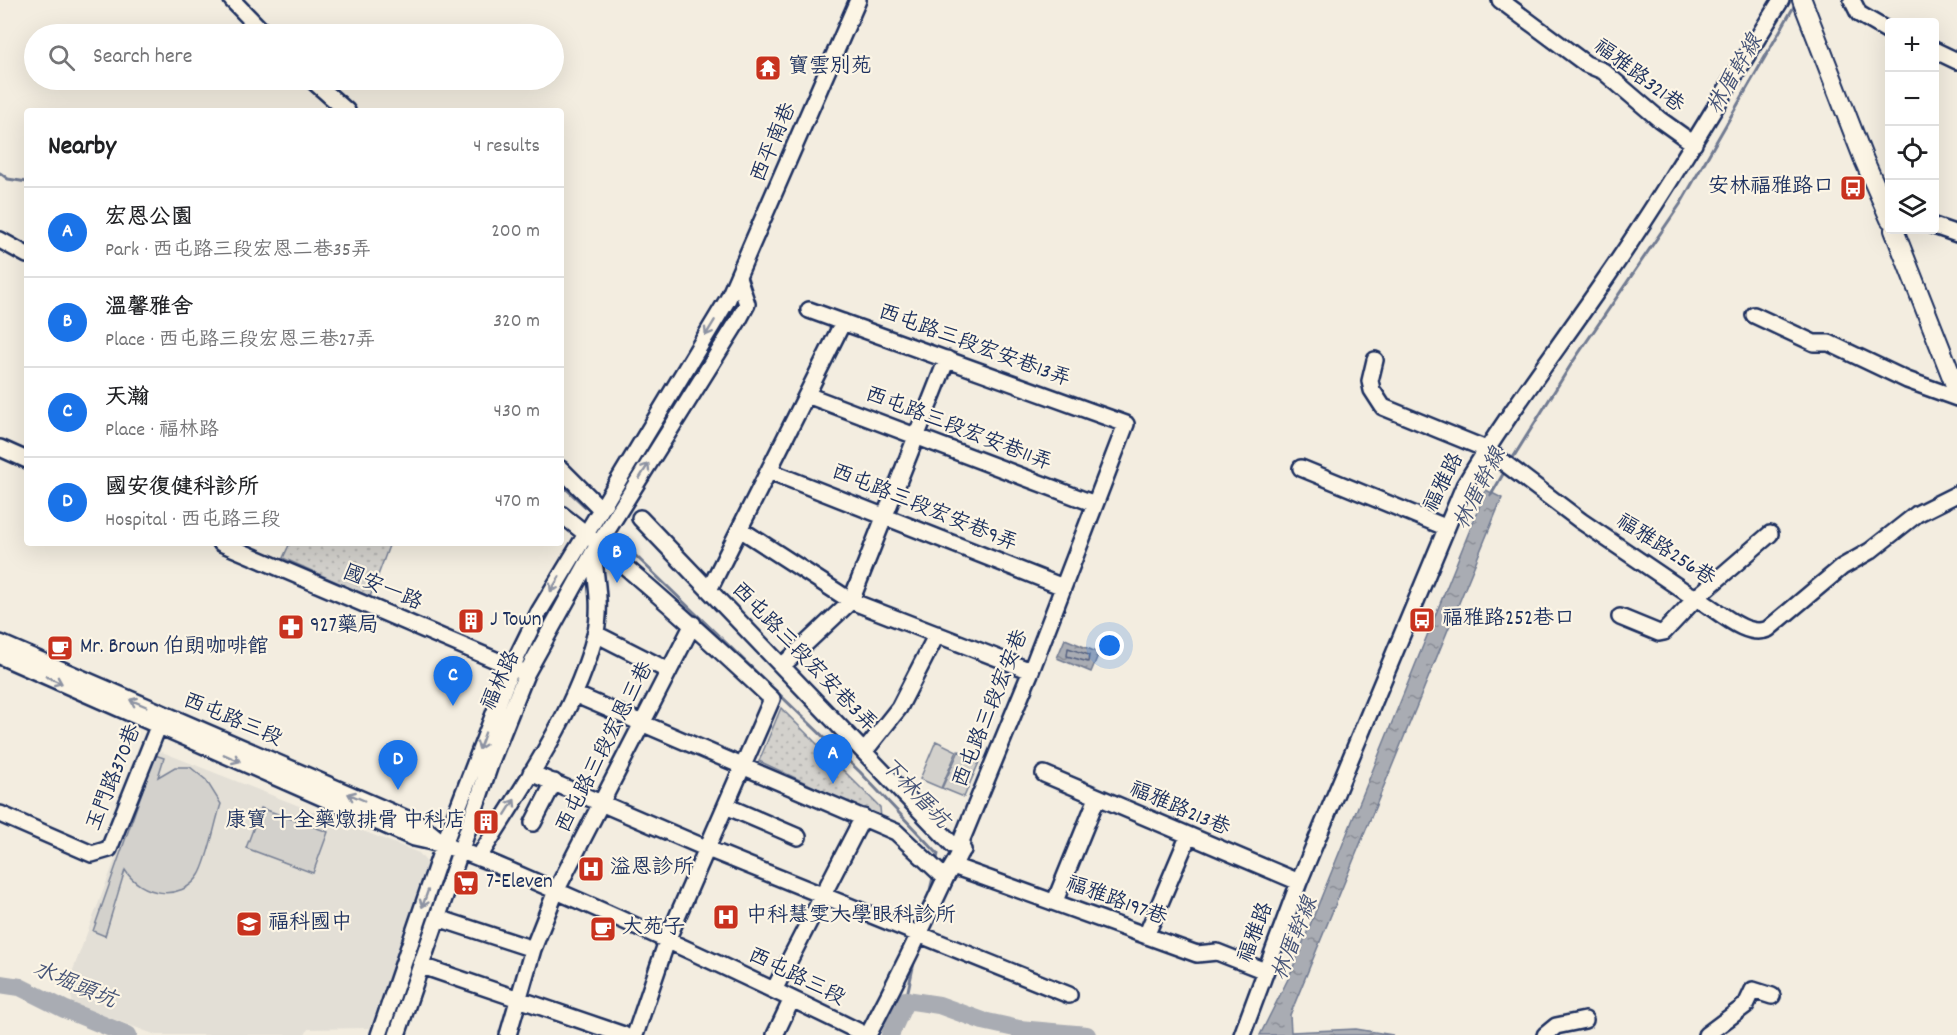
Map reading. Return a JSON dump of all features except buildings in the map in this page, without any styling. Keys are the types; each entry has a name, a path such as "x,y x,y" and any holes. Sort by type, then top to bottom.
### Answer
{"main road":[{"path":"1802,1 1864,160 1885,204"},
{"path":"1896,234 1957,390"}],"street":[{"path":"232,0 255,24"},
{"name":"西平南巷","path":"772,202 858,0"},
{"name":"福雅路321巷","path":"1500,0 1586,64 1603,71 1659,120 1694,144"},
{"name":"福雅路","path":"1242,1035 1299,882 1445,527 1486,449 1602,284 1694,144 1781,0"},
{"path":"1852,0 1859,14 1885,30"},
{"path":"1939,52 1957,61"},
{"path":"323,90 344,108"},
{"name":"福林路","path":"379,1035 444,844 519,670 539,612 728,299 772,202"},
{"path":"1939,227 1957,234"},
{"path":"0,240 24,253"},
{"name":"福林路","path":"397,1035 508,715 519,670 747,304 738,277"},
{"name":"西屯路三段宏安巷13弄","path":"809,310 1126,424"},
{"path":"1754,315 1814,343 1829,343 1907,380 1957,398"},
{"path":"709,590 843,322"},
{"path":"782,666 851,601 947,359"},
{"name":"福雅路256巷","path":"1376,360 1370,381 1372,390 1383,407 1486,449 1581,521 1746,631 1757,634 1768,629 1842,567 1869,551 1917,514 1957,494"},
{"name":"西屯路三段宏安巷11弄","path":"807,395 1095,504"},
{"name":"西屯路三段宏安巷","path":"867,1035 920,936 949,872 963,850 963,839 1031,671 1126,424"},
{"path":"0,448 24,459"},
{"path":"1301,468 1445,527"},
{"name":"西屯路三段宏安巷9弄","path":"769,471 1063,586"},
{"path":"564,474 603,537 772,699 668,938 635,1035"},
{"path":"564,514 594,519"},
{"name":"西屯路三段宏安巷3弄","path":"640,518 953,845 963,850"},
{"path":"740,529 851,601 1031,671"},
{"path":"1620,616 1664,632 1697,597 1770,534"},
{"path":"479,857 531,773 574,694 596,634 603,537"},
{"name":"國安一路","path":"228,546 519,670"},
{"name":"西屯路三段宏恩三巷","path":"508,1035 533,949 556,891 693,624"},
{"path":"596,634 669,671"},
{"path":"864,752 899,708 937,634"},
{"name":"西屯路三段","path":"0,643 414,838 444,844 479,857 668,938 867,1035"},
{"name":"西屯路三段","path":"0,657 161,720"},
{"path":"574,694 744,764 896,832 949,872"},
{"name":"玉門路370巷","path":"0,814 92,854 109,849 161,720"},
{"path":"531,773 708,849 1069,995"},
{"name":"福雅路213巷","path":"1044,774 1188,837 1299,882"},
{"path":"533,823 554,782"},
{"path":"1054,901 1097,798"},
{"path":"726,806 798,837"},
{"path":"774,990 863,817"},
{"path":"1146,936 1188,837"},
{"name":"福雅路197巷","path":"949,872 1054,901 1197,954 1217,952 1265,970"},
{"path":"438,918 533,949"},
{"path":"422,966 624,1035"},
{"path":"1706,1035 1746,1005 1753,990 1772,996"},
{"path":"775,1035 792,999"},
{"path":"1545,1035 1556,1026 1585,1020"}],"shaded area":[{"path":"289,546 389,546 370,597 283,558"},
{"path":"781,708 880,807 881,818 759,761"},
{"path":"936,741 957,751 941,788 920,779"},
{"name":"福科國中","path":"157,750 419,853 429,865 370,1028 308,1029 305,1035 156,1035 73,1004 68,983"},
{"path":"959,751 980,760 964,797 942,788"},
{"path":"155,755 164,758 158,777 175,767 190,767 206,780 221,804 199,875 182,890 161,892 140,885 125,870 105,936 93,931"},
{"path":"261,808 328,832 313,873 246,848"}],"water":[{"path":"1486,490 1502,498 1290,1015 1291,1032 1356,1029 1393,1035 1260,1035 1289,977"},
{"path":"1065,639 1099,653 1091,672 1057,658"}],"waterway":[{"name":"林厝幹線","path":"1511,461 1572,363 1681,203 1796,3"},
{"name":"下林厝坑","path":"0,173 8,179 24,182"},
{"name":"林厝幹線","path":"1491,495 1506,469"},
{"name":"下林厝坑","path":"564,487 593,514"},
{"name":"下林厝坑","path":"612,533 860,772 938,854 936,864"},
{"name":"下林厝坑","path":"928,899 934,873"},
{"name":"下林厝坑","path":"906,1000 915,958"},
{"name":"水堀頭坑","path":"0,984 20,987 64,1009 128,1035"},
{"name":"下林厝坑","path":"890,1035 906,1000 939,1005 983,1021 1019,1029 1087,1035"}],"place":[{"name":"寶雲別苑","path":"768,68"},
{"name":"安林福雅路口","path":"1853,188"},
{"name":"溫馨雅舍","path":"617,583"},
{"name":"福雅路252巷口","path":"1422,620"},
{"name":"J Town","path":"471,621"},
{"name":"927藥局","path":"291,627"},
{"name":"Mr. Brown 伯朗咖啡館","path":"60,648"},
{"name":"天瀚","path":"453,706"},
{"name":"宏恩公園","path":"833,784"},
{"name":"國安復健科診所","path":"398,790"},
{"name":"康寶 十全藥燉排骨 中科店","path":"486,822"},
{"name":"溢恩診所","path":"591,869"},
{"name":"7-Eleven","path":"466,883"},
{"name":"中科慧雯大學眼科診所","path":"726,917"},
{"name":"福科國中","path":"249,924"},
{"name":"大苑子","path":"603,929"}]}
